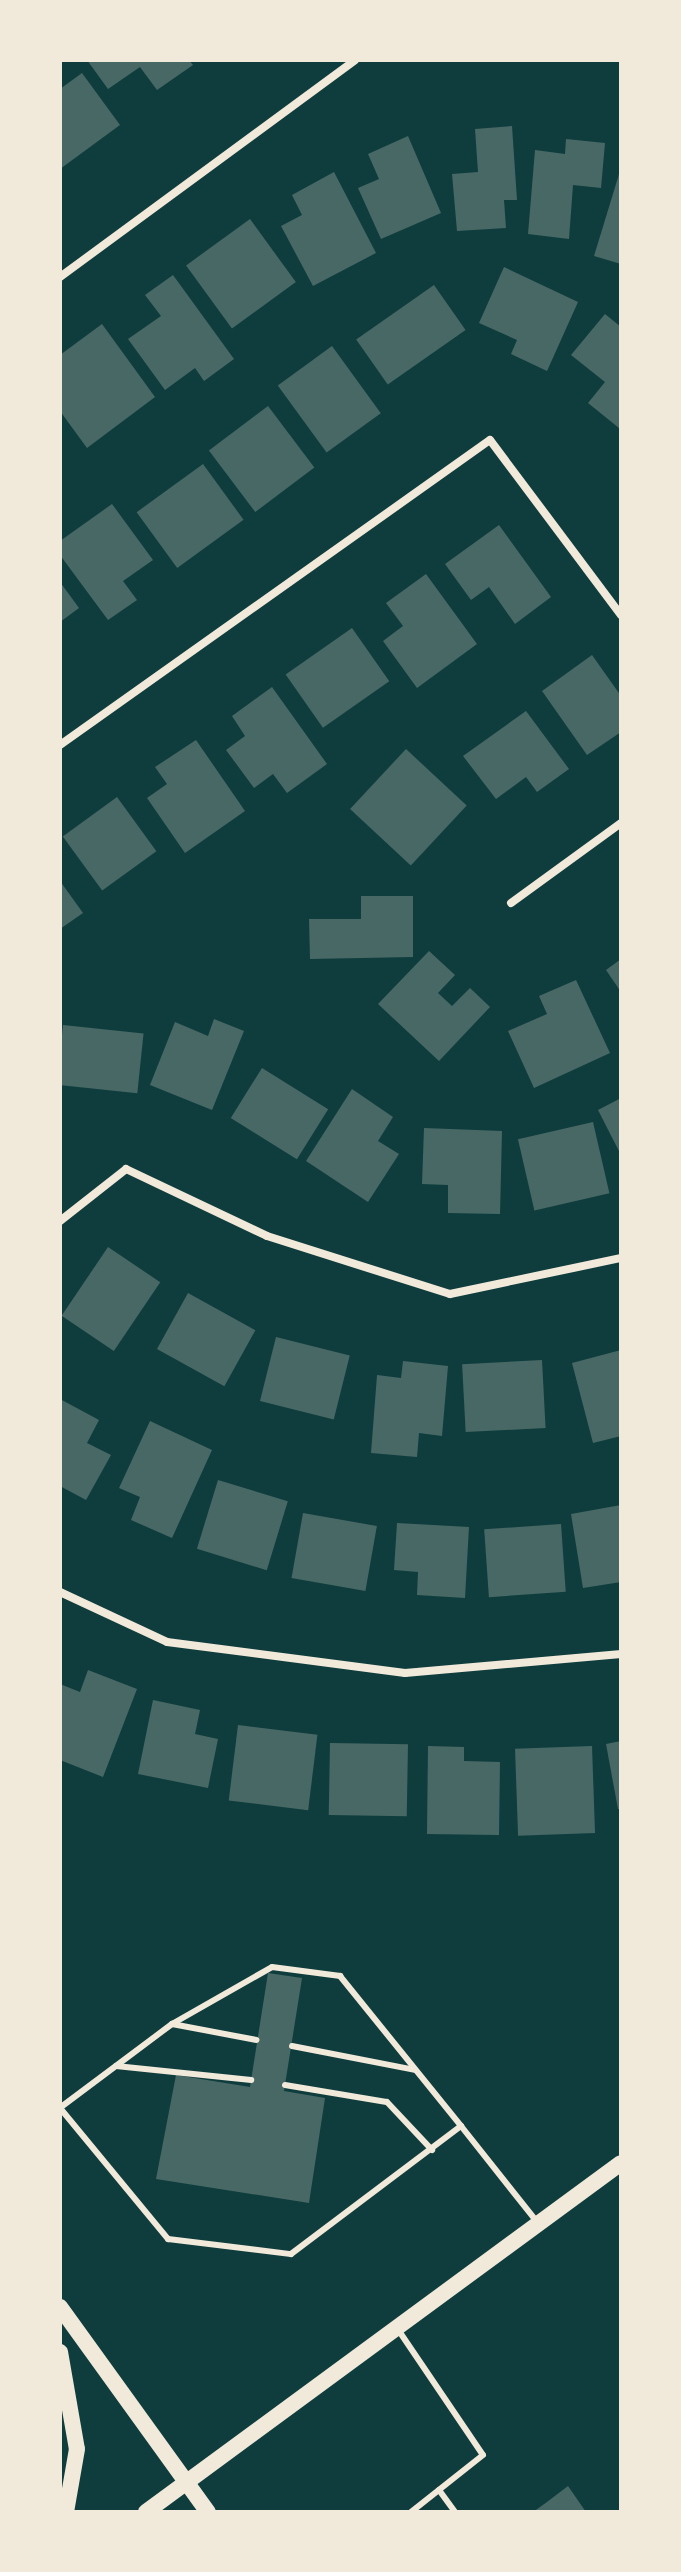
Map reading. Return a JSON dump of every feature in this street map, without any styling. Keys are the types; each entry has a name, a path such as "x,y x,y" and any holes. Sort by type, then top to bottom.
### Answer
{"main road":[{"path":"146,2512 621,2163"},
{"path":"60,2307 208,2512"},
{"path":"60,2352 77,2449 66,2512"}],"street":[{"path":"60,277 355,60"},
{"path":"60,745 490,440 621,615"},
{"path":"511,903 621,823"},
{"path":"60,1221 126,1169 267,1236 450,1294 621,1258"},
{"path":"60,1592 167,1642 405,1673 621,1654"}],"lane":[{"path":"461,2126 291,2254 215,2250 155,2231 61,2108 172,2024 258,1969 331,1971 357,1992 538,2224"},
{"path":"172,2024 257,2040"},
{"path":"292,2046 415,2070"},
{"path":"113,2066 145,2064 251,2080"},
{"path":"285,2085 387,2102 432,2150"},
{"path":"397,2328 483,2455 411,2512"},
{"path":"439,2490 455,2512"}],"building":[{"path":"87,60 189,60 193,65 157,90 140,67 108,89"},
{"path":"82,73 120,125 60,169 60,89"},
{"path":"512,126 517,200 504,200 506,228 457,231 452,174 478,172 475,129"},
{"path":"408,136 441,213 381,239 358,188 379,179 368,154"},
{"path":"566,139 605,143 601,188 573,185 569,239 528,234 535,150 565,154"},
{"path":"621,171 621,264 594,256"},
{"path":"334,172 376,253 313,286 281,226 302,215 292,195"},
{"path":"250,219 296,282 232,329 186,265"},
{"path":"504,267 578,302 547,371 511,354 517,340 479,323"},
{"path":"173,275 234,359 204,381 195,368 165,390 128,339 161,316 145,295"},
{"path":"434,285 466,330 388,385 356,339"},
{"path":"605,314 621,327 619,428 588,403 605,382 571,355"},
{"path":"102,324 155,397 87,448 60,411 60,355"},
{"path":"332,346 381,413 327,453 278,385"},
{"path":"268,406 314,467 255,512 209,451"},
{"path":"203,464 244,520 177,568 137,512"},
{"path":"112,504 153,560 123,581 137,600 108,620 60,555 60,541"},
{"path":"499,525 551,597 515,624 489,587 471,600 445,564"},
{"path":"426,574 477,644 417,688 383,641 403,626 386,603"},
{"path":"60,582 79,608 60,622"},
{"path":"352,628 389,681 323,728 286,674"},
{"path":"592,655 621,696 621,732 587,755 542,691"},
{"path":"272,687 327,764 287,793 273,774 254,788 226,750 245,736 232,716"},
{"path":"526,711 569,769 537,792 526,777 496,799 463,756"},
{"path":"196,740 245,811 185,853 147,798 167,784 155,767"},
{"path":"406,749 467,806 411,866 350,809"},
{"path":"117,797 156,851 102,891 63,836"},
{"path":"60,881 83,913 60,929"},
{"path":"361,896 413,896 413,957 310,959 309,919 361,919"},
{"path":"429,951 455,975 438,993 452,1006 470,988 490,1007 439,1061 378,1004"},
{"path":"621,959 621,992 606,970"},
{"path":"576,980 610,1053 534,1088 508,1031 547,1014 539,996"},
{"path":"214,1019 244,1031 212,1110 150,1085 175,1022 208,1036"},
{"path":"63,1025 144,1033 137,1093 60,1085"},
{"path":"262,1068 328,1109 297,1159 231,1118"},
{"path":"352,1089 393,1117 378,1141 399,1154 368,1202 306,1161"},
{"path":"621,1098 621,1155 598,1110"},
{"path":"593,1122 609,1193 534,1210 518,1139"},
{"path":"424,1128 502,1131 500,1214 448,1213 448,1185 422,1184"},
{"path":"108,1247 160,1282 114,1351 62,1316"},
{"path":"188,1293 255,1330 224,1386 157,1349"},
{"path":"276,1337 350,1355 334,1419 260,1401"},
{"path":"621,1350 621,1436 593,1443 572,1363"},
{"path":"542,1360 546,1428 466,1432 462,1364"},
{"path":"403,1361 448,1366 442,1436 419,1433 417,1457 371,1453 377,1375 401,1378"},
{"path":"60,1399 99,1420 87,1443 111,1455 86,1500 60,1486"},
{"path":"150,1421 212,1450 172,1538 131,1520 140,1497 119,1488"},
{"path":"218,1480 288,1501 267,1570 197,1549"},
{"path":"621,1505 621,1582 583,1588 571,1514"},
{"path":"303,1513 377,1526 365,1591 292,1578"},
{"path":"397,1523 469,1527 465,1598 417,1595 418,1572 394,1570"},
{"path":"561,1524 566,1592 489,1597 484,1529"},
{"path":"88,1670 137,1689 103,1777 60,1760 60,1684 80,1692"},
{"path":"153,1700 200,1710 195,1734 218,1739 208,1788 138,1774"},
{"path":"238,1725 317,1735 308,1810 229,1800"},
{"path":"621,1741 621,1809 618,1809 606,1744"},
{"path":"330,1743 408,1744 407,1816 329,1815"},
{"path":"428,1746 464,1747 464,1761 500,1762 499,1835 427,1834"},
{"path":"592,1746 595,1833 518,1836 515,1749"},
{"path":"268,1973 302,1978 284,2091 325,2098 309,2203 156,2179 176,2075 250,2087"},
{"path":"568,2486 586,2512 533,2512 547,2502"}]}
